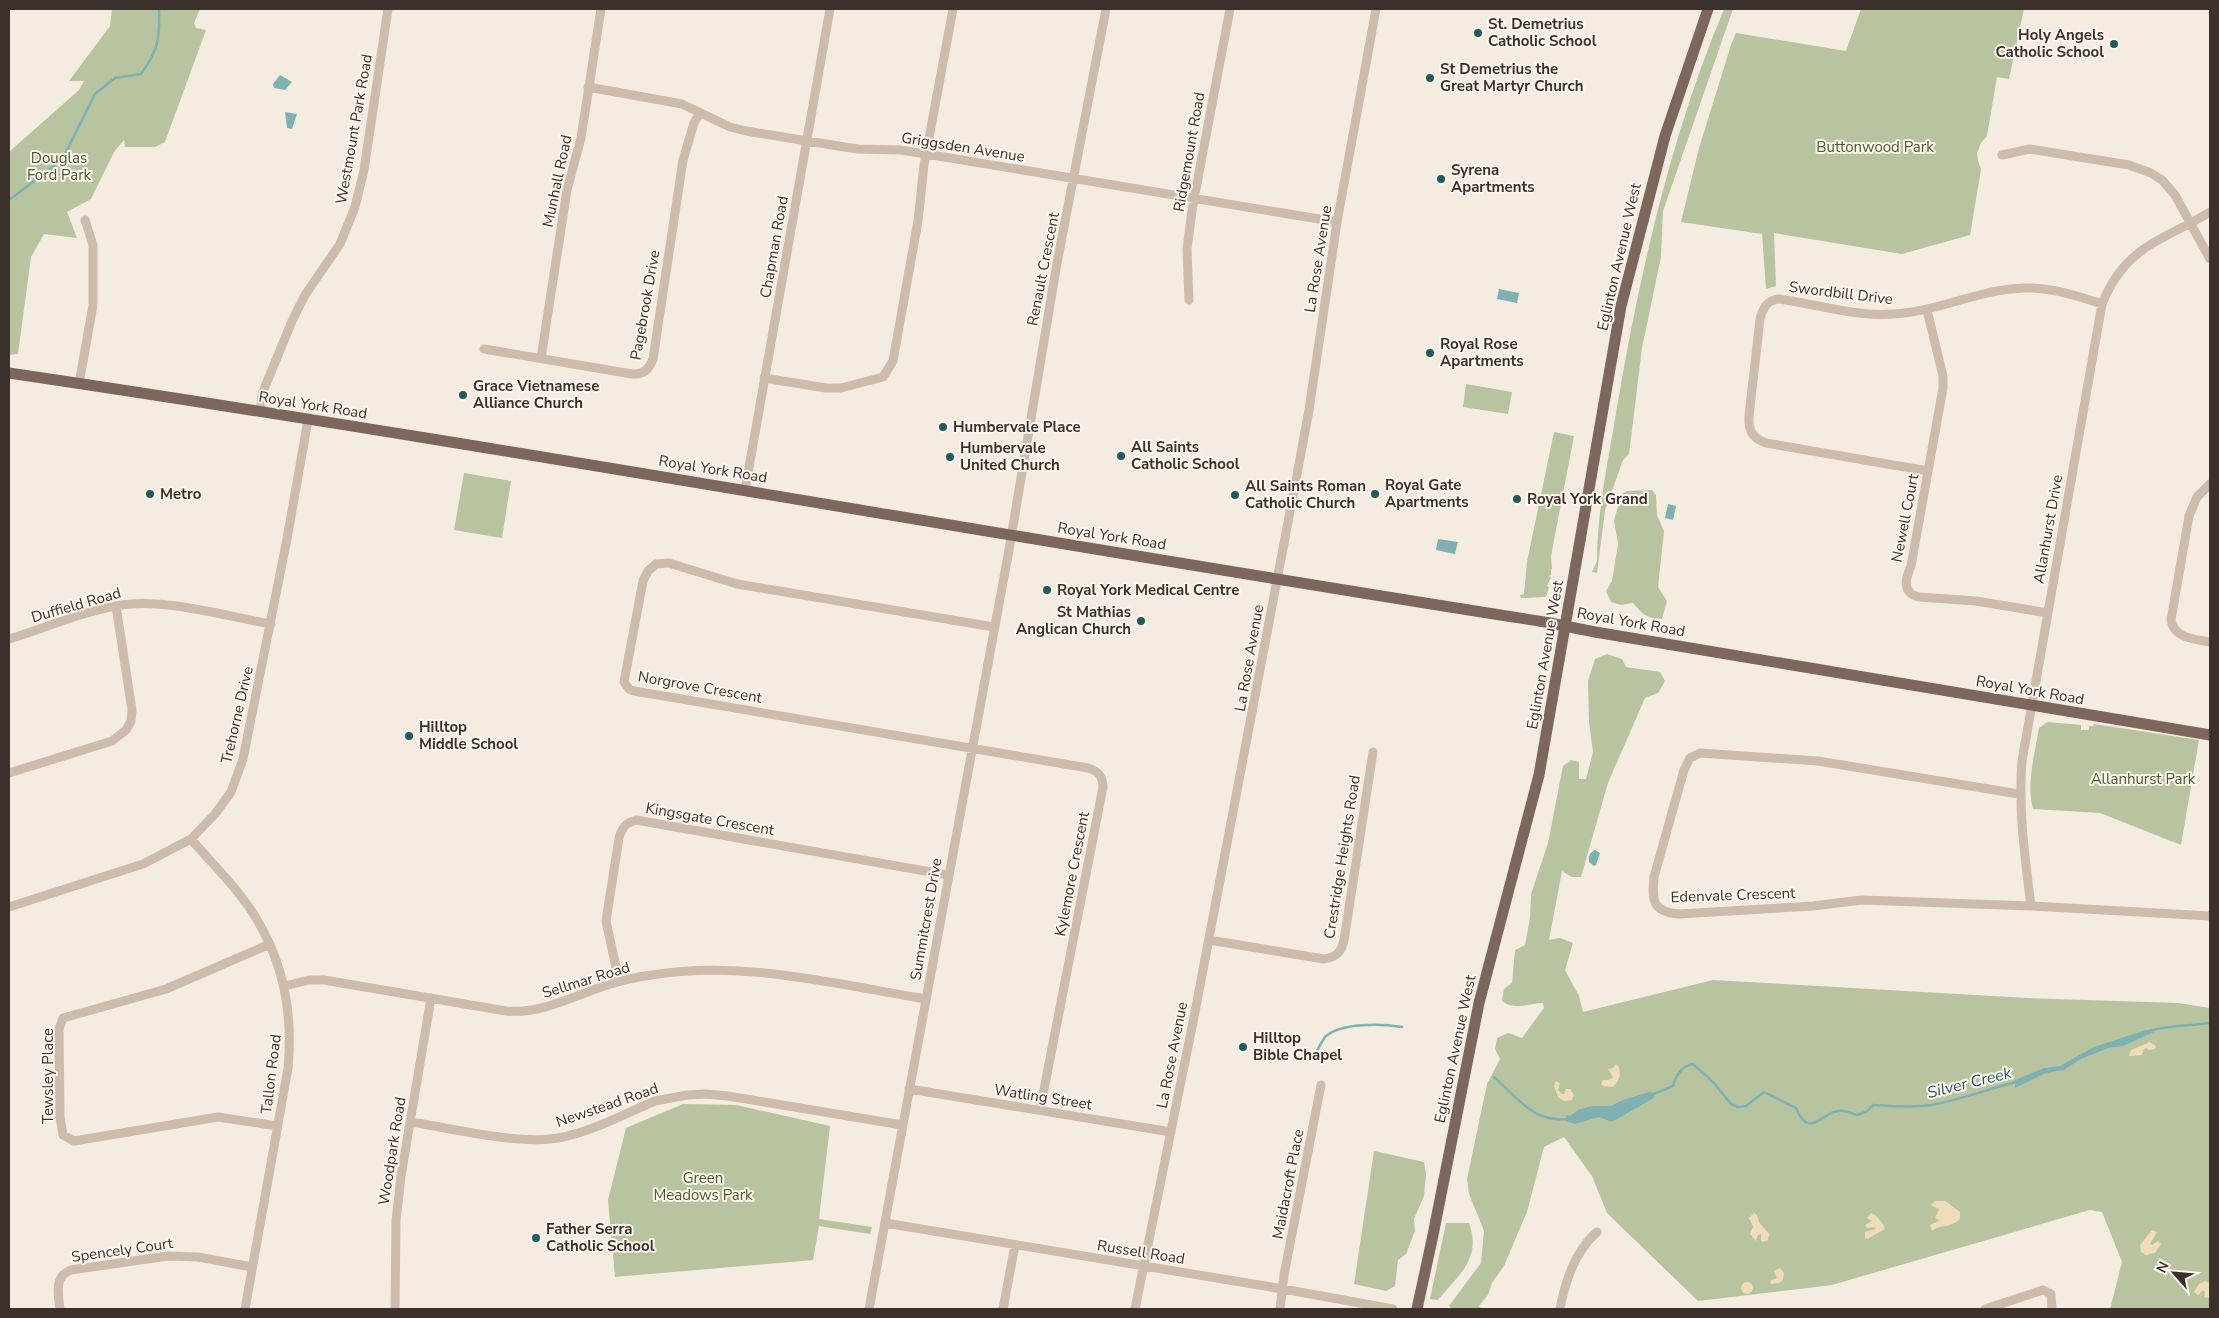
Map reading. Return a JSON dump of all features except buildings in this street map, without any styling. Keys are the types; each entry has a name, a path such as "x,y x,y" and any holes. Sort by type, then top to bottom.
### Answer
{"main road":[{"name":"Eglinton Avenue West","path":"1417,1309 1479,1003 1539,775 1621,306 1664,136 1708,9"},
{"name":"Royal York Road","path":"9,373 744,490 2210,735"}],"street":[{"name":"Westmount Park Road","path":"260,412 262,394 292,321 305,295 340,244 355,207 364,170 388,9"},
{"name":"Munhall Road","path":"541,358 567,190 581,138 601,9"},
{"name":"Chapman Road","path":"744,490 830,9"},
{"path":"764,378 834,389 883,377 889,369 897,338 917,229 920,188 953,9"},
{"name":"Renault Crescent","path":"1011,534 1039,365 1106,9"},
{"name":"Ridgemount Road","path":"1190,300 1187,249 1194,199 1230,9"},
{"name":"La Rose Avenue","path":"1135,1309 1209,940 1309,410 1337,222 1376,9"},
{"name":"Griggsden Avenue","path":"588,87 682,104 730,127 806,141 858,149 900,150 1337,222"},
{"name":"Pagebrook Drive","path":"484,349 632,374 643,373 648,370 653,359 683,160 694,123 700,113"},
{"path":"2002,155 2030,149 2143,169 2167,185 2191,223 2210,259"},
{"name":"Allanhurst Drive","path":"2031,906 2019,794 2022,761 2102,304 2110,284 2130,258 2161,238 2210,212"},
{"path":"80,384 93,305 93,245 85,220"},
{"name":"Swordbill Drive","path":"1928,471 1766,443 1752,435 1749,423 1760,319 1762,311 1770,302 1780,299 1882,314 1927,310 1988,294 2025,288 2054,291 2102,304"},
{"name":"Newell Court","path":"1927,310 1943,388 1910,566 1905,582 1910,594 1919,597 1976,601 2048,613"},
{"name":"Trehorne Drive","path":"9,907 137,866 191,839 231,792 243,759 271,624 308,420"},
{"path":"2210,484 2197,497 2189,516 2171,620 2176,632 2183,636 2210,642"},
{"name":"Summitcrest Drive","path":"869,1309 1011,534"},
{"name":"Norgrove Crescent","path":"971,748 634,691 626,686 624,678 645,575 656,564 662,563 675,565 737,584 994,626"},
{"name":"Duffield Road","path":"9,639 116,606 131,604 157,603 271,624"},
{"path":"9,773 112,741 126,730 131,721 132,710 116,606"},
{"name":"Kylemore Crescent","path":"971,748 1088,768 1099,773 1103,780 1040,1110"},
{"name":"Crestridge Heights Road","path":"1209,940 1324,959 1331,958 1341,950 1373,752"},
{"name":"Edenvale Crescent","path":"2019,794 1834,762 1700,753 1690,758 1684,770 1654,877 1653,894 1657,907 1662,911 1679,914 1813,906 1862,900 2031,906 2210,916"},
{"name":"Kingsgate Crescent","path":"619,981 607,931 606,915 619,838 622,830 630,822 636,820 948,875"},
{"name":"Tallon Road","path":"191,839 256,917 270,944 285,986 290,1048 245,1309"},
{"name":"Tewsley Place","path":"270,944 166,989 63,1018 59,1029 60,1117 63,1135 74,1141 218,1117 278,1126"},
{"name":"Sellmar Road","path":"285,986 309,980 324,980 506,1011 523,1012 545,1007 619,981 684,971 747,972 926,999"},
{"name":"Woodpark Road","path":"395,1309 396,1221 410,1122 431,998"},
{"name":"Maidacroft Place","path":"1280,1309 1321,1085"},
{"name":"Watling Street","path":"909,1089 1171,1132"},
{"name":"Newstead Road","path":"410,1122 515,1138 556,1138 575,1134 668,1098 706,1094 902,1125"},
{"name":"Russell Road","path":"885,1223 1283,1288 1393,1309"},
{"path":"1560,1309 1574,1262 1597,1232"},
{"path":"1003,1309 1015,1245"},
{"name":"Spencely Court","path":"60,1309 59,1279 64,1272 71,1270 183,1255 252,1267"},
{"path":"1985,1309 2043,1290 2051,1294 2052,1309"}],"green space":[{"name":"Douglas Ford Park","path":"112,9 200,9 194,23 196,28 206,30 165,142 155,147 125,147 124,140 114,152 91,199 67,212 77,238 44,234 31,257 18,354 9,355 9,152 79,90 84,81 69,81 110,26"},
{"path":"1724,9 1733,9 1663,211 1661,257 1642,348 1629,454 1623,460 1605,510 1597,573 1592,572 1597,561 1601,503 1607,464 1626,356 1647,255 1659,205 1688,105"},
{"name":"Buttonwood Park","path":"1861,9 2024,9 2009,79 1997,77 1987,136 1981,143 1977,153 1981,169 1970,235 1902,254 1774,233 1776,286 1766,289 1762,234 1681,222 1699,148 1731,45 1736,33 1846,51"},
{"path":"1466,384 1512,392 1508,414 1463,407"},
{"path":"1554,432 1574,436 1551,556 1552,569 1549,576 1551,577 1547,586 1549,587 1546,597 1521,598 1520,595 1524,594 1527,562"},
{"path":"464,473 511,481 502,538 454,530"},
{"path":"1652,490 1656,495 1657,515 1664,531 1658,587 1667,601 1662,619 1646,615 1633,603 1621,605 1611,602 1606,591 1612,581 1618,544 1614,520 1622,494 1627,491"},
{"path":"1607,654 1622,659 1626,667 1660,672 1665,681 1658,693 1645,698 1608,783 1581,877 1572,877 1562,871 1549,940 1560,938 1573,943 1565,970 1579,996 1583,1012 1713,980 2028,998 2178,1003 2210,1008 2210,1309 2110,1309 2122,1262 2102,1212 2090,1210 1832,1285 1698,1301 1607,1213 1592,1176 1564,1137 1544,1147 1527,1212 1504,1266 1492,1283 1488,1295 1479,1306 1482,1309 1452,1309 1449,1306 1481,1263 1484,1231 1469,1194 1467,1179 1487,1084 1500,1059 1495,1049 1497,1038 1508,1033 1522,1038 1544,1008 1543,1003 1517,1006 1507,1004 1502,1001 1504,989 1512,983 1515,950 1525,945 1530,918 1531,894 1548,843 1563,766 1571,760 1579,762 1579,779 1586,779 1593,752 1589,722 1588,681 1595,659"},
{"name":"Allanhurst Park","path":"2047,722 2081,725 2081,730 2089,730 2089,726 2094,724 2199,740 2181,845 2100,813 2033,809 2030,789 2033,758 2039,728"},
{"name":"Green Meadows Park","path":"683,1104 736,1105 830,1126 819,1219 872,1227 870,1234 819,1226 813,1260 615,1277 608,1200 626,1128"},
{"path":"1374,1151 1424,1162 1426,1174 1424,1196 1414,1219 1415,1231 1406,1254 1398,1260 1395,1286 1386,1291 1354,1284"},
{"path":"1446,1223 1469,1223 1473,1247 1466,1265 1460,1274 1438,1300 1430,1299"}],"sand":[{"path":"2150,1042 2156,1046 2155,1049 2149,1050 2146,1048 2143,1050 2142,1055 2129,1056 2131,1050"},
{"path":"1616,1064 1620,1072 1618,1080 1612,1087 1603,1086 1601,1084 1603,1080 1609,1080 1613,1077 1608,1069 1613,1068"},
{"path":"1556,1081 1560,1083 1558,1090 1562,1094 1564,1094 1566,1089 1570,1089 1574,1095 1572,1100 1564,1101 1558,1097 1554,1086"},
{"path":"1935,1201 1945,1201 1960,1212 1960,1219 1953,1224 1939,1227 1932,1231 1930,1225 1940,1220 1935,1218 1939,1209 1931,1205"},
{"path":"1754,1213 1769,1234 1768,1240 1764,1242 1761,1241 1761,1234 1758,1235 1756,1241 1750,1234 1753,1227 1749,1218"},
{"path":"1871,1213 1880,1220 1885,1229 1867,1239 1865,1238 1865,1232 1876,1229 1874,1227 1867,1228 1865,1225 1872,1221 1867,1218"},
{"path":"2152,1230 2157,1232 2150,1244 2152,1245 2158,1241 2161,1244 2155,1253 2146,1255 2141,1252 2140,1245"},
{"path":"1780,1268 1784,1273 1783,1280 1779,1283 1771,1284 1770,1281 1777,1278 1774,1271"},
{"path":"2205,1281 2210,1283 2209,1298 2204,1297 2205,1292 2203,1290 2198,1295 2194,1292 2199,1284"},
{"path":"1747,1282 1753,1288 1747,1294 1741,1288"}],"water":[{"path":"280,75 292,82 285,90 274,88 273,84"},
{"path":"285,112 297,114 292,129 287,128"},
{"path":"1499,289 1519,293 1517,303 1497,299"},
{"path":"1668,504 1676,506 1673,520 1665,518"},
{"path":"1438,539 1458,542 1455,554 1436,550"},
{"path":"1595,850 1600,853 1594,866 1589,862 1589,858"},
{"path":"2146,1030 2154,1032 2123,1046 2108,1048 2081,1059 2064,1070 2046,1073 2015,1088 2015,1080 2044,1068 2060,1066 2094,1047"},
{"path":"1649,1092 1654,1093 1652,1099 1612,1122 1599,1117 1575,1124 1566,1121 1566,1115 1570,1116 1578,1110 1591,1106 1611,1106"}],"waterway":[{"path":"9,200 62,160 95,94 115,78 141,74 157,44 159,9"},
{"name":"Silver Creek","path":"2149,1031 2210,1023"},
{"name":"Silver Creek","path":"1317,1051 1325,1037 1332,1032 1351,1026 1384,1025 1402,1027"},
{"name":"Silver Creek","path":"1651,1095 1673,1086 1680,1072 1686,1066 1693,1064 1713,1082 1731,1104 1738,1107 1746,1106 1764,1092 1796,1108 1801,1117 1811,1124 1838,1111 1846,1111 1857,1115 1866,1112 1873,1105 1909,1107 1931,1105 2016,1082"},
{"name":"Silver Creek","path":"1494,1077 1519,1101 1536,1113 1545,1117 1568,1119"}],"place":[{"name":"St. Demetrius Catholic School","path":"1478,33"},
{"name":"Holy Angels Catholic School","path":"2114,44"},
{"name":"St Demetrius the Great Martyr Church","path":"1430,78"},
{"name":"Syrena Apartments","path":"1441,179"},
{"name":"Royal Rose Apartments","path":"1430,353"},
{"name":"Grace Vietnamese Alliance Church","path":"463,395"},
{"name":"Humbervale Place","path":"943,427"},
{"name":"All Saints Catholic School","path":"1121,456"},
{"name":"Humbervale United Church","path":"950,457"},
{"name":"Metro","path":"150,494"},
{"name":"Royal Gate Apartments","path":"1375,494"},
{"name":"All Saints Roman Catholic Church","path":"1235,495"},
{"name":"Royal York Grand","path":"1517,499"},
{"name":"Royal York Medical Centre","path":"1047,590"},
{"name":"St Mathias Anglican Church","path":"1141,621"},
{"name":"Hilltop Middle School","path":"409,736"},
{"name":"Hilltop Bible Chapel","path":"1243,1047"},
{"name":"Father Serra Catholic School","path":"536,1238"}]}
